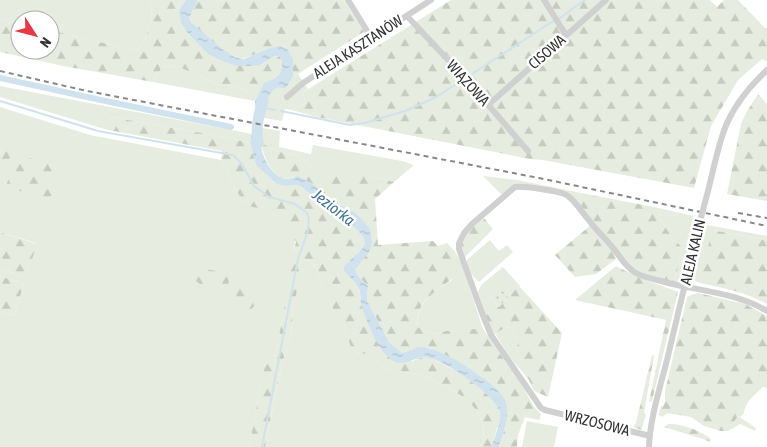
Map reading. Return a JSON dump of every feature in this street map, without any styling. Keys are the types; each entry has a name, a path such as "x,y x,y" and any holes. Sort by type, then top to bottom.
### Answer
{"street":[{"path":"348,0 372,39"},
{"name":"ALEJA KASZTANÓW","path":"287,97 303,83 431,0"},
{"path":"544,0 566,35"},
{"name":"CISOWA","path":"488,105 606,0"},
{"name":"WIĄZOWA","path":"407,16 528,151"},
{"name":"ALEJA KALIN","path":"649,447 655,408 719,146 734,109 755,81 767,70"},
{"name":"WRZOSOWA","path":"650,436 545,410 538,404 491,334 459,250 459,243 464,233 515,187 565,194 615,250 627,267 638,274 677,286 685,286"},
{"path":"685,286 734,297 752,303 767,311"}],"green space":[{"path":"0,0 150,0 152,16 145,39 137,51 60,32 60,10 10,10 10,21 0,19"},
{"path":"150,0 186,0 179,10 208,54 260,65 274,56 279,56 282,59 280,72 276,78 264,84 255,101 244,89 219,85 177,66 162,67 153,82 36,60 60,60 60,32 137,51 145,39 152,16"},
{"path":"198,0 344,0 364,32 293,77 293,58 288,50 264,52 239,58 214,44 189,18"},
{"path":"451,0 710,0 717,7 724,0 738,0 767,28 767,61 762,59 738,80 711,126 694,188 530,159 317,117 292,110 306,103 302,93"},
{"path":"0,19 10,21 10,54 0,52"},
{"path":"177,66 219,85 244,89 255,101 153,82 162,67"},
{"path":"298,74 308,89 302,93 306,103 292,110 285,109 282,121 264,118 268,98 273,89 289,84 293,77"},
{"path":"0,86 252,134 250,143 111,117 108,130 0,97"},
{"path":"758,94 767,104 767,201 727,194 741,124"},
{"path":"0,107 90,135 221,160 242,201 249,202 249,206 276,211 288,217 294,233 294,255 274,364 265,363 249,447 0,447 0,312 14,316 24,284 0,276 0,269 26,277 36,243 0,232 0,184 2,184 11,153 0,149"},
{"path":"111,117 250,143 256,165 286,186 296,185 302,187 334,214 349,222 363,236 365,243 362,249 344,266 359,287 361,302 372,333 382,349 390,358 413,361 429,357 462,374 495,401 499,410 500,420 491,447 481,447 483,433 481,421 476,410 457,393 421,376 387,368 369,356 356,352 350,345 346,332 333,311 316,267 310,261 304,259 293,309 291,338 282,363 265,447 249,447 265,362 274,364 296,241 291,239 293,227 284,214 248,206 249,202 242,201 221,160 222,151 108,130"},
{"path":"263,128 280,131 279,147 311,154 313,145 402,161 414,165 394,182 370,176 323,176 297,155 280,152 261,143"},
{"path":"261,143 280,152 297,155 323,176 370,176 394,182 375,199 378,245 433,241 438,246 447,243 455,252 454,258 457,274 424,302 418,317 418,327 424,331 436,334 446,331 483,329 523,387 534,407 541,414 539,420 525,417 518,435 517,447 499,447 505,427 507,408 481,376 430,348 414,349 407,353 402,353 389,342 367,300 368,286 355,270 361,261 369,227 355,212 335,203 311,183 293,177 287,179 275,174 267,162"},
{"path":"0,149 12,152 2,185 0,184"},
{"path":"16,154 60,167 50,200 6,187"},
{"path":"483,176 517,180 581,193 578,202 571,195 522,185 501,194"},
{"path":"581,193 659,208 662,222 673,239 682,247 675,282 643,273 627,263 578,202"},
{"path":"659,208 693,216 692,221 694,222 681,280 679,281 675,281 682,247 673,239 662,222"},
{"path":"484,218 493,229 465,257 462,249 463,239"},
{"path":"591,225 614,253 616,259 596,274 575,277 555,255"},
{"path":"707,225 767,236 767,240 713,230 700,283 695,281 694,273"},
{"path":"712,230 767,240 767,304 743,293 700,283"},
{"path":"0,232 37,244 26,277 0,269"},
{"path":"490,240 499,251 507,245 513,252 479,282 471,274 467,260"},
{"path":"455,252 461,261 483,329 446,331 436,334 424,331 418,327 419,312 427,299 452,280"},
{"path":"303,259 310,261 316,267 333,311 346,332 350,345 356,352 369,356 387,368 417,375 445,386 468,401 476,410 481,421 483,433 481,447 265,447 282,363 291,338 293,309"},
{"path":"192,266 230,274 227,290 200,284 190,277"},
{"path":"616,266 638,277 678,292 652,401 649,402 666,320 575,300"},
{"path":"503,267 520,286 511,294 503,285 490,296 498,306 485,316 478,292 481,285"},
{"path":"235,274 248,284 254,306 250,311 244,312 238,303 236,292 232,288"},
{"path":"0,276 24,284 14,316 0,312"},
{"path":"503,285 511,294 499,307 490,296"},
{"path":"519,286 562,333 548,397 534,391 529,380 513,361 518,345 513,329 507,327 495,335 485,316 499,307"},
{"path":"698,293 745,304 767,316 767,388 763,387 751,398 746,405 744,413 740,417 738,416 728,431 704,426 691,417 667,413 662,417 659,415 661,406 665,402 665,391 687,297"},
{"path":"507,327 513,329 517,341 513,361 496,335"},
{"path":"652,355 654,356 644,412 646,416 641,430 633,427 636,423"},
{"path":"738,416 756,428 755,431 740,424 728,431"},
{"path":"527,421 558,427 554,447 522,447"},
{"path":"668,424 697,430 711,439 710,442 664,427"}],"water":[{"path":"186,0 198,0 189,18 192,23 222,49 235,57 244,59 280,46 288,50 293,58 293,77 286,88 277,88 271,92 264,118 256,116 255,101 264,83 273,79 280,72 282,59 279,56 274,56 260,65 237,66 208,54 181,23 179,10"},
{"path":"253,127 263,128 262,150 266,161 276,175 286,179 298,176 311,183 335,203 355,212 369,227 372,243 369,252 355,270 368,286 367,300 389,342 402,353 420,347 440,352 468,367 501,394 506,402 507,413 506,425 499,447 491,447 499,424 499,410 495,403 479,388 458,372 430,358 419,358 400,363 394,362 384,353 369,326 361,304 358,287 344,271 344,266 362,249 365,243 363,236 349,222 334,214 302,187 277,184 256,165 250,143"}],"waterway":[{"path":"560,18 585,0"},
{"path":"469,76 553,21"},
{"path":"0,78 231,127"},
{"path":"281,111 350,125 365,123 405,111 436,97 461,81"},
{"path":"0,101 98,131 233,155 242,164 254,186 269,197 295,204 307,213 309,219 308,231 298,259 262,447"},
{"name":"Jeziorka","path":"258,143 258,122 263,102"},
{"path":"265,108 275,110"}],"railway":[{"path":"0,71 87,91 539,178 767,226"},
{"path":"738,213 767,218"}]}
